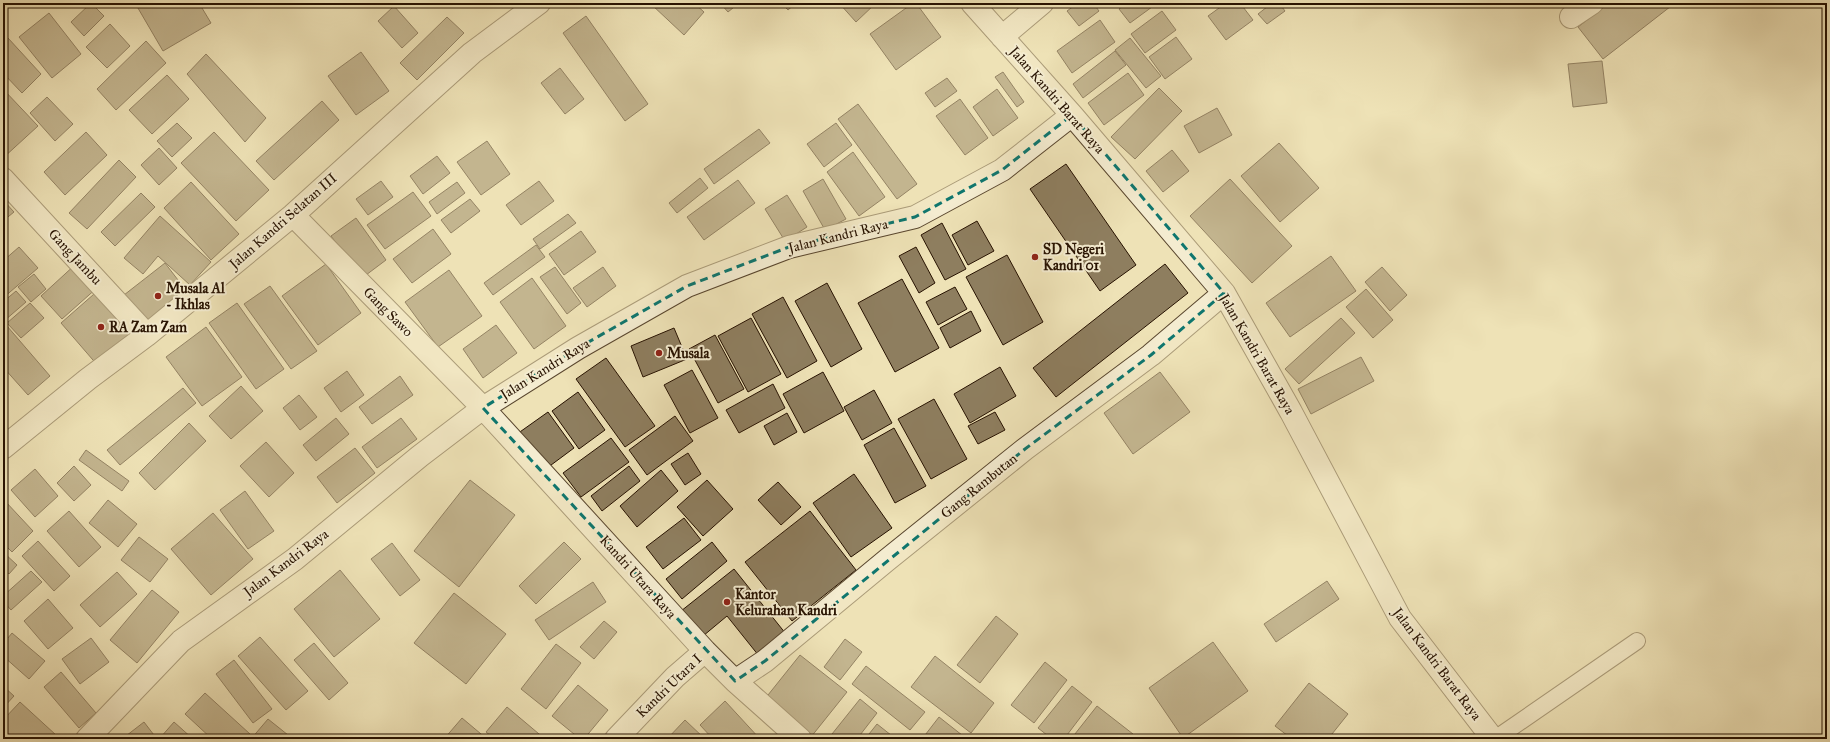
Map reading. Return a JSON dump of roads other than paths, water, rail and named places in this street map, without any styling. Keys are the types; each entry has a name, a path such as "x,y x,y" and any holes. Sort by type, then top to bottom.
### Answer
{"street":[{"name":"Jalan Kandri Selatan III","path":"3,448 88,379 147,335 293,215 472,54 539,3"},
{"name":"Jalan Kandri Barat Raya","path":"972,3 1072,115 1224,293 1294,419 1400,618 1494,739"},
{"path":"1002,37 1042,3"},
{"path":"1571,17 1592,3"},
{"name":"Jalan Kandri Raya","path":"87,739 181,641 295,559 420,456 483,408 578,348 687,286 789,247 915,217 1002,170 1072,115"},
{"name":"Gang Jambu","path":"3,179 147,335"},
{"name":"Gang Sawo","path":"293,215 483,408"},
{"name":"Gang Rambutan","path":"735,681 765,661 1025,449 1151,355 1224,293"},
{"name":"Kandri Utara Raya","path":"483,408 705,651 735,681 800,739"},
{"name":"Kandri Utara I","path":"616,739 675,677 705,651"}],"lane":[{"path":"1494,739 1637,641"}],"place":[{"name":"SD Negeri Kandri 01","path":"1035,257"},
{"name":"Musala Al - Ikhlas","path":"158,296"},
{"name":"RA Zam Zam","path":"101,327"},
{"name":"Musala","path":"659,353"},
{"name":"Kantor Kelurahan Kandri","path":"727,602"}]}
